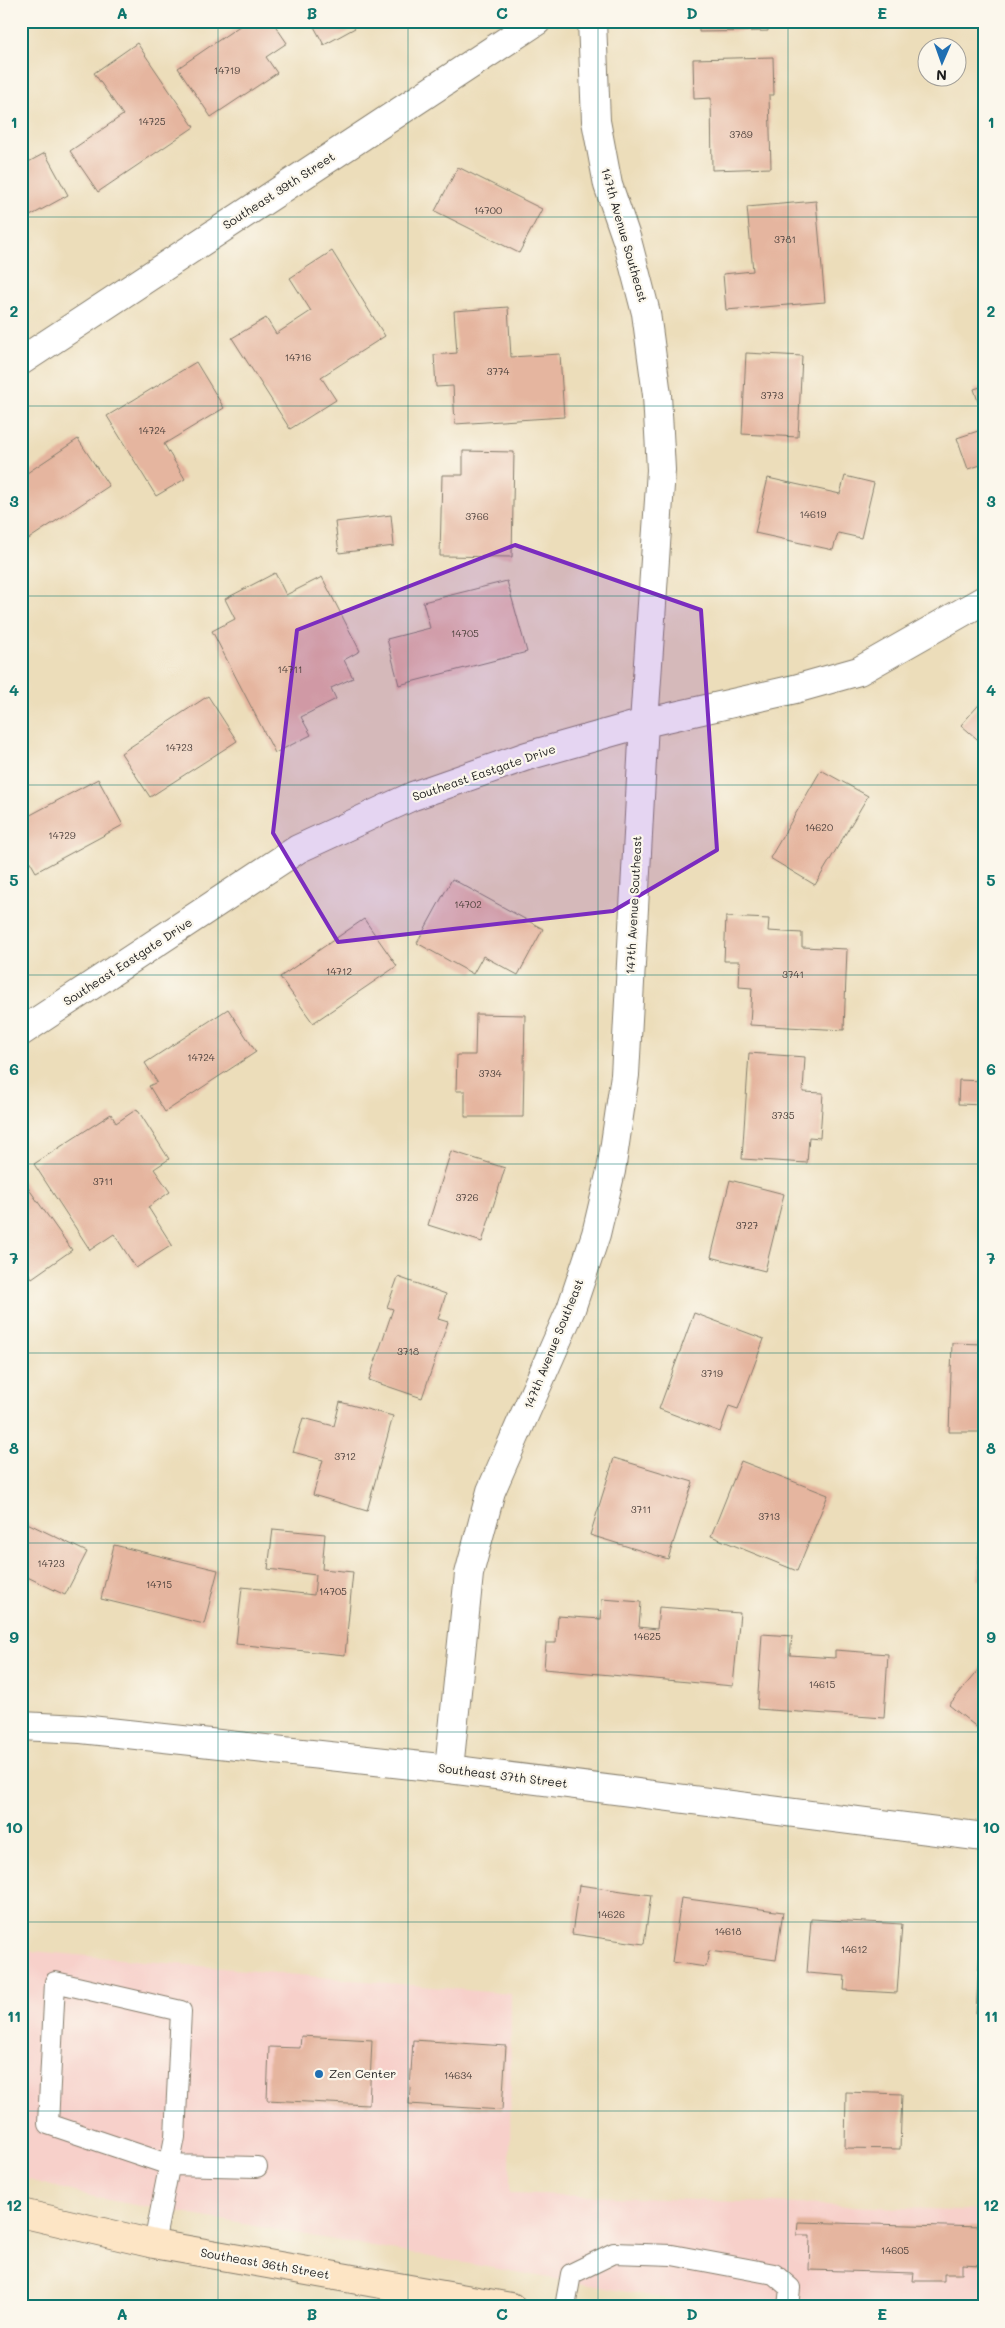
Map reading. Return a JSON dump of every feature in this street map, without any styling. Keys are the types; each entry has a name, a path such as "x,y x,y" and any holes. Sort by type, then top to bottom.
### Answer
{"main road":[{"name":"Southeast 36th Street","path":"21,2213 154,2244 511,2307"}],"street":[{"name":"Southeast 39th Street","path":"21,361 537,21"},
{"name":"147th Avenue Southeast","path":"449,1769 469,1574 491,1491 571,1309 596,1234 611,1171 625,1075 644,723 661,470 657,395 646,313 627,240 608,185 596,121 592,21"},
{"name":"Southeast Eastgate Drive","path":"21,1032 298,849 412,796 527,756 644,723 796,689 859,671 984,600"},
{"name":"Southeast 37th Street","path":"21,1726 81,1729 449,1769 984,1837"}],"lane":[{"path":"154,2244 170,2165 175,2137 181,2011 55,1982 48,2124 170,2165 258,2167"},
{"path":"565,2307 571,2274 614,2253 672,2255 774,2274 790,2288 788,2307"}],"highlighted area":[{"path":"515,545 701,610 717,850 613,911 338,942 273,833 297,630"}],"shaded area":[{"path":"21,1950 511,1994 510,2193 984,2211 984,2307 713,2307 102,2199 21,2178"}],"building":[{"path":"247,21 272,21 287,43 266,57 277,73 211,117 178,68"},
{"path":"311,21 351,21 355,28 324,45"},
{"path":"699,21 768,21 768,31 699,32"},
{"path":"137,43 194,127 98,192 70,151 123,115 94,73"},
{"path":"773,57 774,95 769,95 771,168 712,170 711,98 694,99 693,59"},
{"path":"45,153 68,195 21,221 21,166"},
{"path":"458,167 542,209 519,253 435,211"},
{"path":"816,201 825,302 726,310 723,274 753,271 747,207"},
{"path":"332,251 385,336 321,377 336,400 290,429 232,338 266,318 276,334 311,311 290,278"},
{"path":"508,307 511,357 560,354 564,417 455,424 453,386 436,387 434,355 457,353 454,311"},
{"path":"746,353 802,356 798,437 742,434"},
{"path":"196,362 224,408 164,444 185,479 156,496 107,416"},
{"path":"984,386 984,417 983,417 974,389"},
{"path":"984,429 984,464 968,469 957,438"},
{"path":"78,439 109,486 21,544 21,477"},
{"path":"463,451 514,452 512,557 440,556 442,475 463,475"},
{"path":"845,476 874,483 861,538 838,533 833,550 755,533 768,478 840,494"},
{"path":"391,515 394,546 339,553 335,522"},
{"path":"275,573 286,595 322,577 360,651 344,660 353,678 331,688 336,699 301,717 311,735 275,753 212,631 235,619 225,599"},
{"path":"507,581 527,652 399,685 387,639 430,628 423,602"},
{"path":"208,696 237,741 150,797 121,753"},
{"path":"984,699 984,745 961,725"},
{"path":"821,770 868,796 815,885 770,858"},
{"path":"98,779 123,825 36,872 21,846 21,820"},
{"path":"452,879 543,929 518,975 483,956 473,974 417,943"},
{"path":"726,917 769,919 768,931 802,933 802,947 847,949 844,1030 750,1025 752,988 739,987 740,961 724,961"},
{"path":"364,919 397,966 313,1023 280,977"},
{"path":"228,1009 256,1052 165,1112 149,1086 157,1082 145,1063"},
{"path":"476,1014 525,1015 523,1117 465,1117 465,1091 456,1091 457,1055 475,1055"},
{"path":"749,1053 805,1057 803,1092 823,1093 820,1138 809,1137 807,1163 742,1159"},
{"path":"959,1080 984,1081 984,1105 958,1104"},
{"path":"137,1109 169,1159 154,1169 170,1192 148,1207 172,1245 136,1268 114,1234 90,1250 34,1164 111,1114 116,1123"},
{"path":"451,1151 505,1168 482,1242 428,1225"},
{"path":"21,1178 72,1250 32,1278 21,1263"},
{"path":"730,1180 784,1194 765,1271 711,1257"},
{"path":"398,1277 446,1294 438,1319 448,1322 422,1398 369,1380 393,1309 387,1307"},
{"path":"694,1313 764,1339 738,1409 729,1406 720,1432 659,1409"},
{"path":"952,1343 984,1344 984,1432 949,1432"},
{"path":"340,1402 393,1416 367,1511 313,1495 323,1460 293,1452 303,1418 334,1426"},
{"path":"614,1458 693,1482 668,1559 590,1535"},
{"path":"741,1461 828,1495 797,1571 711,1536"},
{"path":"982,1502 984,1502 984,1580 978,1580"},
{"path":"21,1520 87,1552 65,1595 21,1574"},
{"path":"273,1529 325,1534 322,1569 353,1572 345,1655 236,1644 242,1587 314,1595 316,1575 268,1569"},
{"path":"114,1545 218,1570 204,1624 101,1599"},
{"path":"602,1599 641,1602 639,1627 657,1629 659,1607 740,1613 733,1686 544,1669 546,1643 556,1643 558,1616 601,1619"},
{"path":"762,1634 792,1636 790,1655 835,1658 835,1650 888,1654 884,1718 757,1709"},
{"path":"984,1663 984,1733 949,1705"},
{"path":"579,1885 651,1895 644,1944 572,1934"},
{"path":"681,1898 783,1912 776,1960 709,1951 706,1967 672,1962"},
{"path":"811,1919 902,1924 897,1993 844,1990 845,1976 807,1973"},
{"path":"981,1932 984,1932 984,2013 976,2013"},
{"name":"Zen Center","path":"301,2036 372,2040 369,2105 267,2100 269,2047 300,2048"},
{"path":"413,2040 506,2046 502,2110 409,2104"},
{"path":"846,2092 902,2094 900,2149 845,2148"},
{"path":"798,2222 982,2227 981,2265 962,2264 962,2274 944,2274 944,2281 913,2281 914,2273 809,2270 810,2235 797,2235"}],"place":[{"name":"Zen Center","path":"319,2074"}]}
